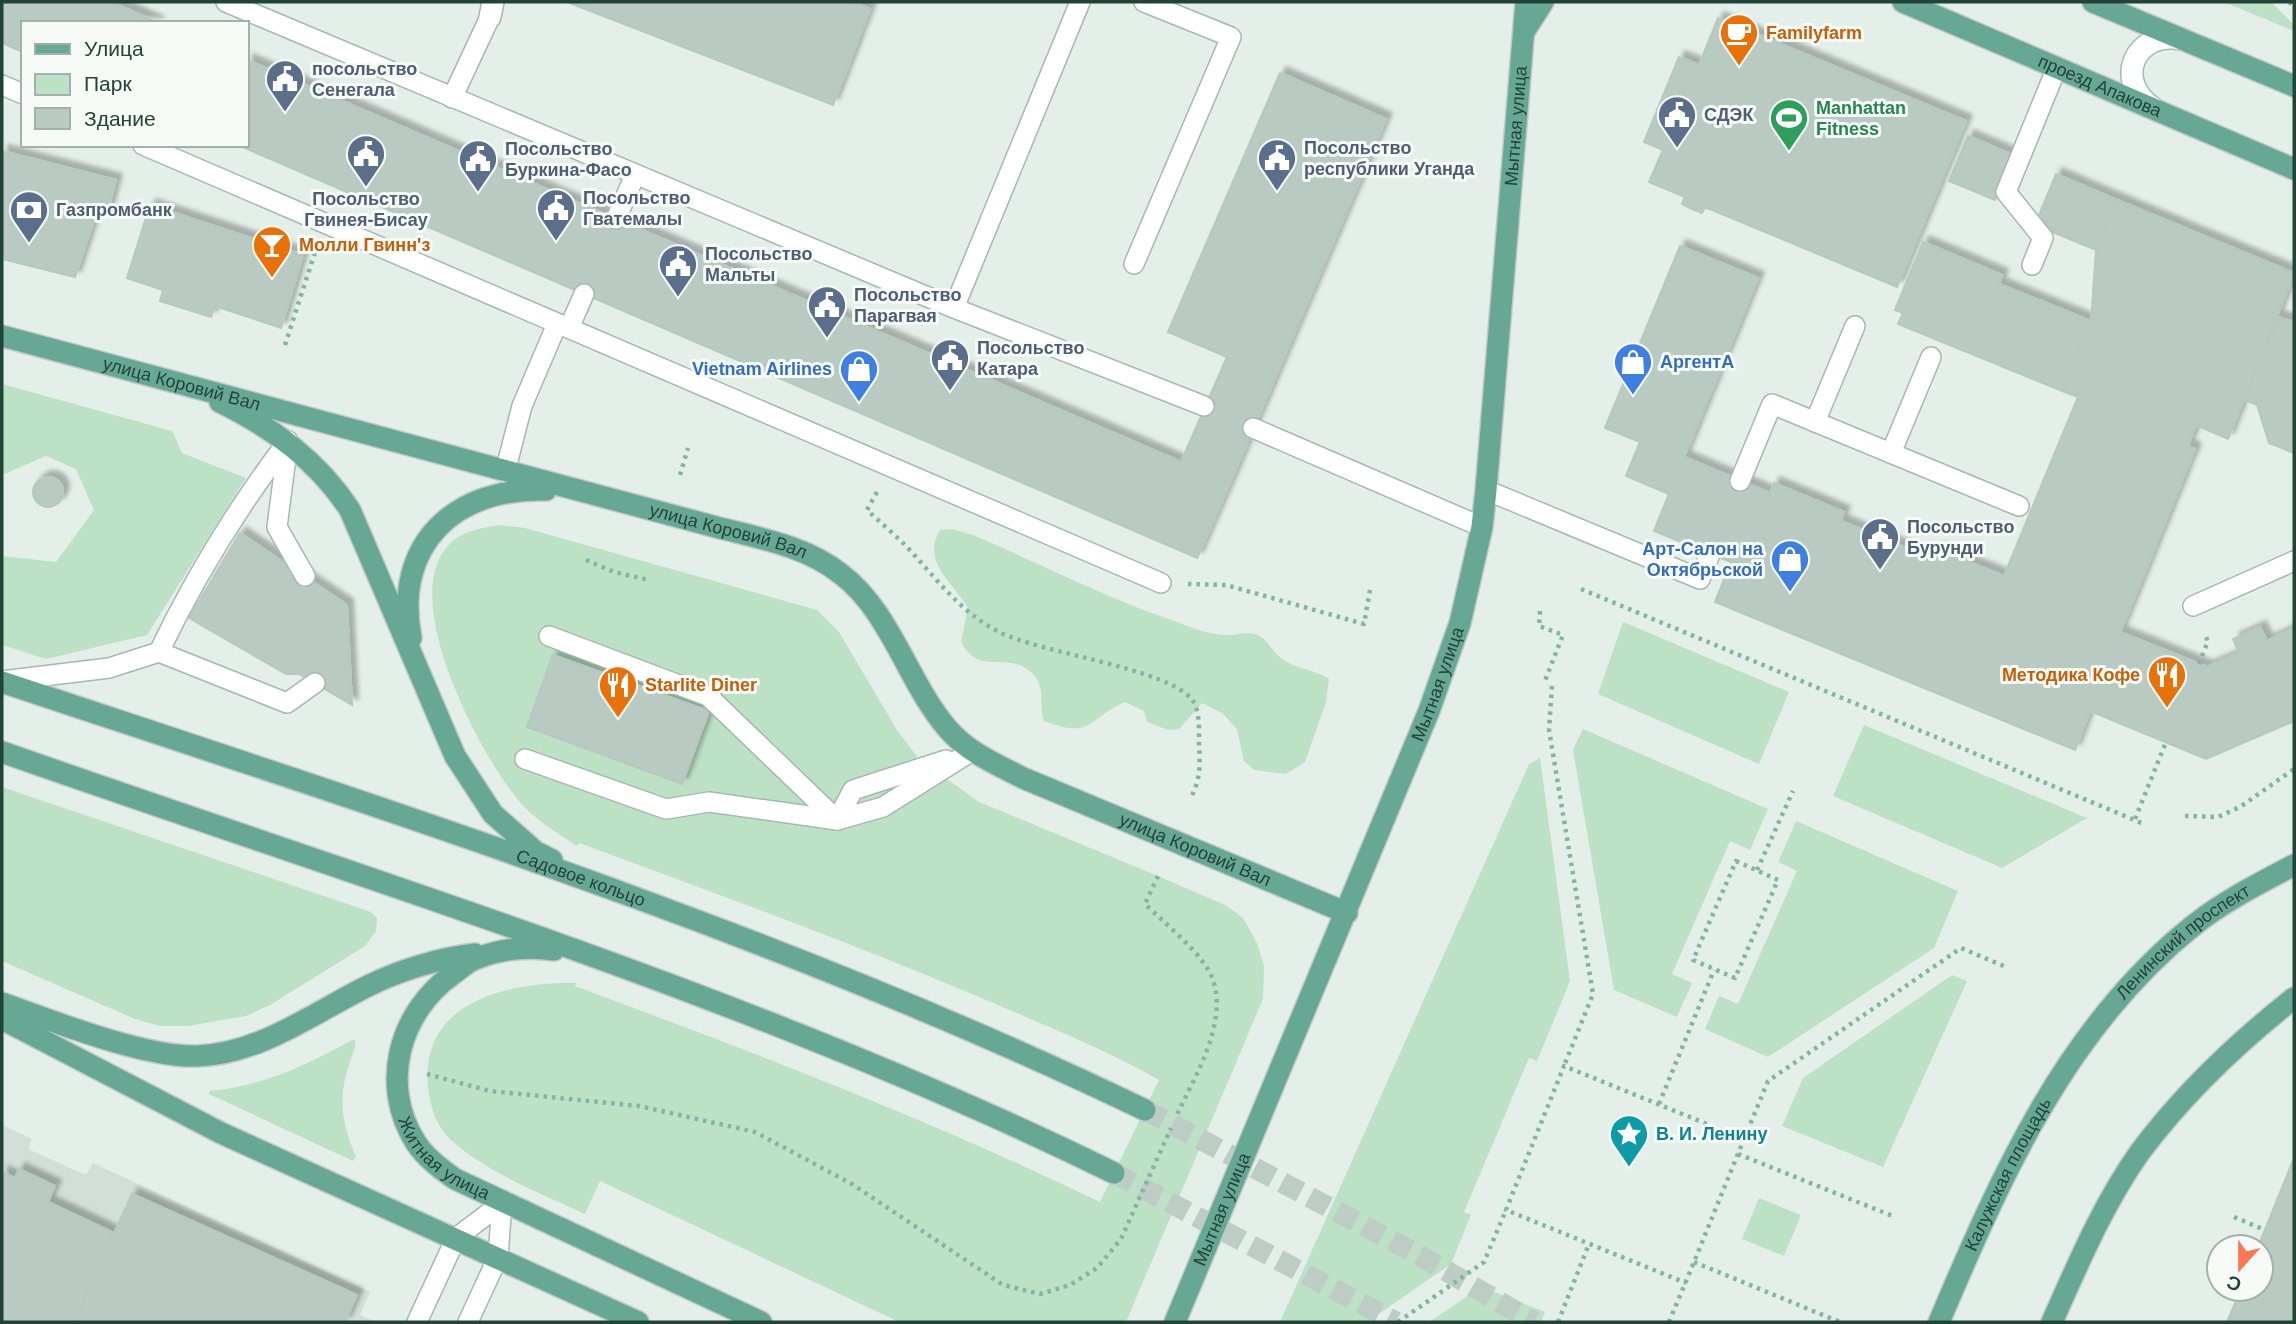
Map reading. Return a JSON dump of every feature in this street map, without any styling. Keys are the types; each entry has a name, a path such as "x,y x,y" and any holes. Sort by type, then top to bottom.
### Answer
{"main road":[{"name":"Мытная улица","path":"1175,1322 1347,913 1429,711 1460,623 1482,527 1486,490 1526,2"},
{"path":"1524,32 1543,2"},
{"name":"проезд Апакова","path":"1903,2 2294,169"},
{"path":"2094,2 2294,86"},
{"path":"2154,109 2142,101 2134,88 2131,74 2134,59 2143,47 2155,39 2184,39"},
{"name":"улица Коровий Вал","path":"2,336 786,546 818,558 863,594 924,697 948,729 972,751 1023,778 1347,913"},
{"path":"177,382 240,412 288,441 334,485 350,510 455,757 493,814 536,852 604,888"},
{"path":"418,670 410,634 412,577 421,549 433,532 457,509 484,496 517,491 576,491"},
{"name":"Садовое кольцо","path":"2,681 482,843 604,888 933,1014 1041,1060 1145,1110"},
{"path":"2,752 584,954 907,1078 1013,1123 1114,1173"},
{"name":"Ленинский проспект","path":"2088,1034 2136,979 2194,925 2258,884 2294,865"},
{"path":"2,1003 153,1051 196,1056 237,1051 276,1035 371,984 407,970 460,956 510,949"},
{"name":"Житная улица","path":"584,954 544,949 510,949 474,959 426,998 399,1049 396,1073 404,1120 416,1144 433,1163 455,1179 761,1322"},
{"path":"2055,1322 2071,1280 2111,1199 2140,1153 2179,1104 2219,1061 2294,998"},
{"path":"2,1019 221,1133 638,1322"},
{"name":"Калужская площадь","path":"1938,1322 2017,1147 2050,1090 2088,1034"}],"lane":[{"path":"226,2 954,308 1204,406"},
{"path":"954,308 1080,2"},
{"path":"1134,264 1231,37 1144,2"},
{"path":"452,98 491,9"},
{"path":"2032,265 2043,238 2006,192 2057,67"},
{"path":"2,85 21,93"},
{"path":"148,147 1161,583"},
{"path":"616,219 635,175"},
{"path":"505,472 522,406 563,326 584,294"},
{"path":"1815,422 1855,326"},
{"path":"1891,453 1931,357"},
{"path":"1740,481 1772,404 2019,506"},
{"path":"1253,428 1482,527"},
{"path":"288,441 277,527 305,576"},
{"path":"159,652 184,599 242,502 288,441"},
{"path":"1486,490 1700,579 1710,554"},
{"path":"2193,606 2294,561"},
{"path":"549,636 708,696 836,820"},
{"path":"2,681 108,668 159,652 287,703 315,683"},
{"path":"836,820 853,790 972,751"},
{"path":"525,758 666,809 709,802 836,820"},
{"path":"417,1322 456,1238 502,1203"},
{"path":"468,1322 498,1257 502,1203"}],"path":[{"path":"2289,2 2294,6"},
{"path":"285,345 324,223"},
{"path":"680,475 688,448"},
{"path":"867,510 905,545 959,607 998,632 1030,645 1153,677 1175,687 1193,701 1199,724 1201,778 1190,799"},
{"path":"586,560 614,572 649,579"},
{"path":"1161,583 1226,585 1364,624 1370,590"},
{"path":"1581,589 2144,824"},
{"path":"1540,611 1539,626 1563,635 1544,683"},
{"path":"1398,1322 1484,1262 1593,994 1549,730 1552,686"},
{"path":"2134,819 2166,742"},
{"path":"2185,816 2218,817 2240,807 2294,769"},
{"path":"1758,870 1793,791"},
{"path":"1736,861 1778,880 1735,978 1714,970 1693,960 1736,861"},
{"path":"427,1074 490,1091 639,1105 755,1132 852,1184 1003,1284 1040,1294 1070,1285 1097,1268 1121,1239 1213,1029 1217,1005 1213,978 1195,953 1145,904 1158,876"},
{"path":"1670,1322 1768,1081 1961,948 2006,967"},
{"path":"1659,1104 1714,970"},
{"path":"1564,1066 1744,1139"},
{"path":"1738,1154 1895,1217"},
{"path":"1506,1210 1686,1283"},
{"path":"2234,1217 2265,1230"},
{"path":"1558,1322 1590,1244"},
{"path":"1693,1262 1840,1322"}],"shaded area":[{"path":"2,1125 32,1139 28,1149 86,1175 93,1163 370,1292 360,1315 376,1322 2,1322"}],"green space":[{"path":"2224,2 2271,2 2294,25 2294,31"},
{"path":"2,384 172,431 182,453 246,478 147,635 46,659 2,645 2,556 56,562 94,510 76,469 46,456 2,475"},
{"path":"500,525 525,528 817,610 839,632 897,730 918,758 979,802 1227,906 1243,918 1257,943 1264,966 1263,999 1126,1322 899,1322 600,1181 585,1214 497,1172 465,1151 445,1133 434,1114 428,1086 429,1057 438,1033 454,1015 474,1002 498,992 550,984 576,983 575,986 840,1088 971,1143 1100,1202 1159,1080 1074,1038 885,958 579,843 577,846 531,813 502,778 466,714 438,639 432,603 435,571 447,547 464,534"},
{"path":"951,529 973,535 1117,599 1188,626 1219,635 1254,634 1267,642 1285,661 1329,679 1326,702 1305,762 1286,774 1254,770 1244,761 1237,729 1222,713 1202,703 1179,729 1168,730 1147,722 1144,711 1125,702 1082,728 1044,721 1039,683 1027,669 1017,664 978,659 969,653 961,642 968,608 941,571 934,552 940,530"},
{"path":"1623,622 1789,692 1759,764 1598,694"},
{"path":"1864,725 2087,818 2002,868 1833,796"},
{"path":"1583,729 1768,809 1750,850 1730,841 1672,974 1692,983 1677,1017 1614,990 1573,750"},
{"path":"1540,758 1570,981 1537,1061 1529,1058 1464,1212 1471,1215 1451,1264 1367,1322 1280,1322 1529,764"},
{"path":"2,787 371,912 377,918 376,931 365,946 270,1005 246,1016 188,1026 160,1026 135,1019 2,961"},
{"path":"1796,821 1958,891 1934,948 1768,1057 1705,1029 1719,996 1738,1004 1797,871 1778,862"},
{"path":"1952,975 1967,981 1883,1167 1782,1126 1803,1078"},
{"path":"355,1040 355,1048 345,1077 342,1102 346,1128 356,1157 353,1161 209,1094 210,1091 248,1084 284,1073"},
{"path":"1759,1198 1801,1215 1784,1256 1742,1239"},
{"path":"1481,1287 1545,1312 1541,1322 1429,1322"}],"building":[{"path":"2,2 111,2 154,21 21,21 21,51 2,43"},
{"path":"567,2 853,2 870,9 833,105"},
{"path":"1718,18 1966,121 1897,287 1705,207 1702,213 1690,208 1682,204 1685,197 1649,182 1663,150 1644,142 1679,57 1699,65"},
{"path":"248,60 1230,483 1197,558 243,147 248,147"},
{"path":"1280,73 1386,119 1230,483 1181,462 1227,357 1168,332"},
{"path":"1968,136 2013,155 1995,200 1949,181"},
{"path":"2,151 116,180 107,214 97,211 75,277 2,259"},
{"path":"2056,174 2117,200 2096,250 2035,225"},
{"path":"2117,200 2294,273 2228,439 2196,425 2188,446 2195,449 2137,591 2018,542 2078,397 2062,391 2091,321 2096,250"},
{"path":"150,205 303,255 281,328 215,306 211,317 160,301 163,290 127,278"},
{"path":"1923,242 2002,275 1999,284 2091,321 2062,391 1898,324 1903,313 1895,310"},
{"path":"1680,246 1758,278 1684,457 1770,493 1774,483 1844,512 1841,521 1933,559 1937,549 2004,576 2018,542 2137,591 2120,632 2207,667 2239,653 2233,639 2260,627 2267,641 2294,628 2294,721 2206,759 2090,711 2075,750 1715,602 1731,562 1654,531 1669,494 1626,476 1640,442 1605,428"},
{"path":"2278,317 2294,322 2294,453 2269,443 2257,405 2244,400"},
{"path":"48,477 59,481 63,492 59,503 48,507 37,503 33,492 37,481"},
{"path":"240,533 347,605 352,705 299,674 286,674 189,618"},
{"name":"Starlite Diner","path":"553,655 709,711 682,784 527,727"},
{"path":"2294,1158 2294,1289 2280,1322 2227,1322 2235,1303 2275,1303 2275,1233 2264,1233"},
{"path":"19,1169 55,1186 48,1202 114,1233 74,1322 2,1322 2,1172 15,1178"},
{"path":"132,1194 357,1295 345,1322 74,1322"},
{"path":"2294,1289 2294,1322 2280,1322 2290,1298"}],"tunnel":[{"path":"1145,1110 1419,1255 1534,1322"},
{"path":"1114,1173 1396,1322"}],"place":[{"name":"Familyfarm","path":"1739,67"},
{"name":"посольство Сенегала","path":"285,113"},
{"name":"СДЭК","path":"1677,149"},
{"name":"Manhattan Fitness","path":"1789,152"},
{"name":"Посольство Гвинея-Бисау","path":"366,188"},
{"name":"Посольство республики Уганда","path":"1277,192"},
{"name":"Посольство Буркина-Фасо","path":"478,193"},
{"name":"Посольство Гватемалы","path":"556,242"},
{"name":"Газпромбанк","path":"29,244"},
{"name":"Молли Гвинн'з","path":"272,279"},
{"name":"Посольство Мальты","path":"678,298"},
{"name":"Посольство Парагвая","path":"827,339"},
{"name":"Посольство Катара","path":"950,392"},
{"name":"АргентА","path":"1633,396"},
{"name":"Vietnam Airlines","path":"859,403"},
{"name":"Посольство Бурунди","path":"1880,571"},
{"name":"Арт-Салон на Октябрьской","path":"1790,593"},
{"name":"Методика Кофе","path":"2167,709"},
{"name":"Starlite Diner","path":"618,719"},
{"name":"В. И. Ленину","path":"1629,1168"}]}
